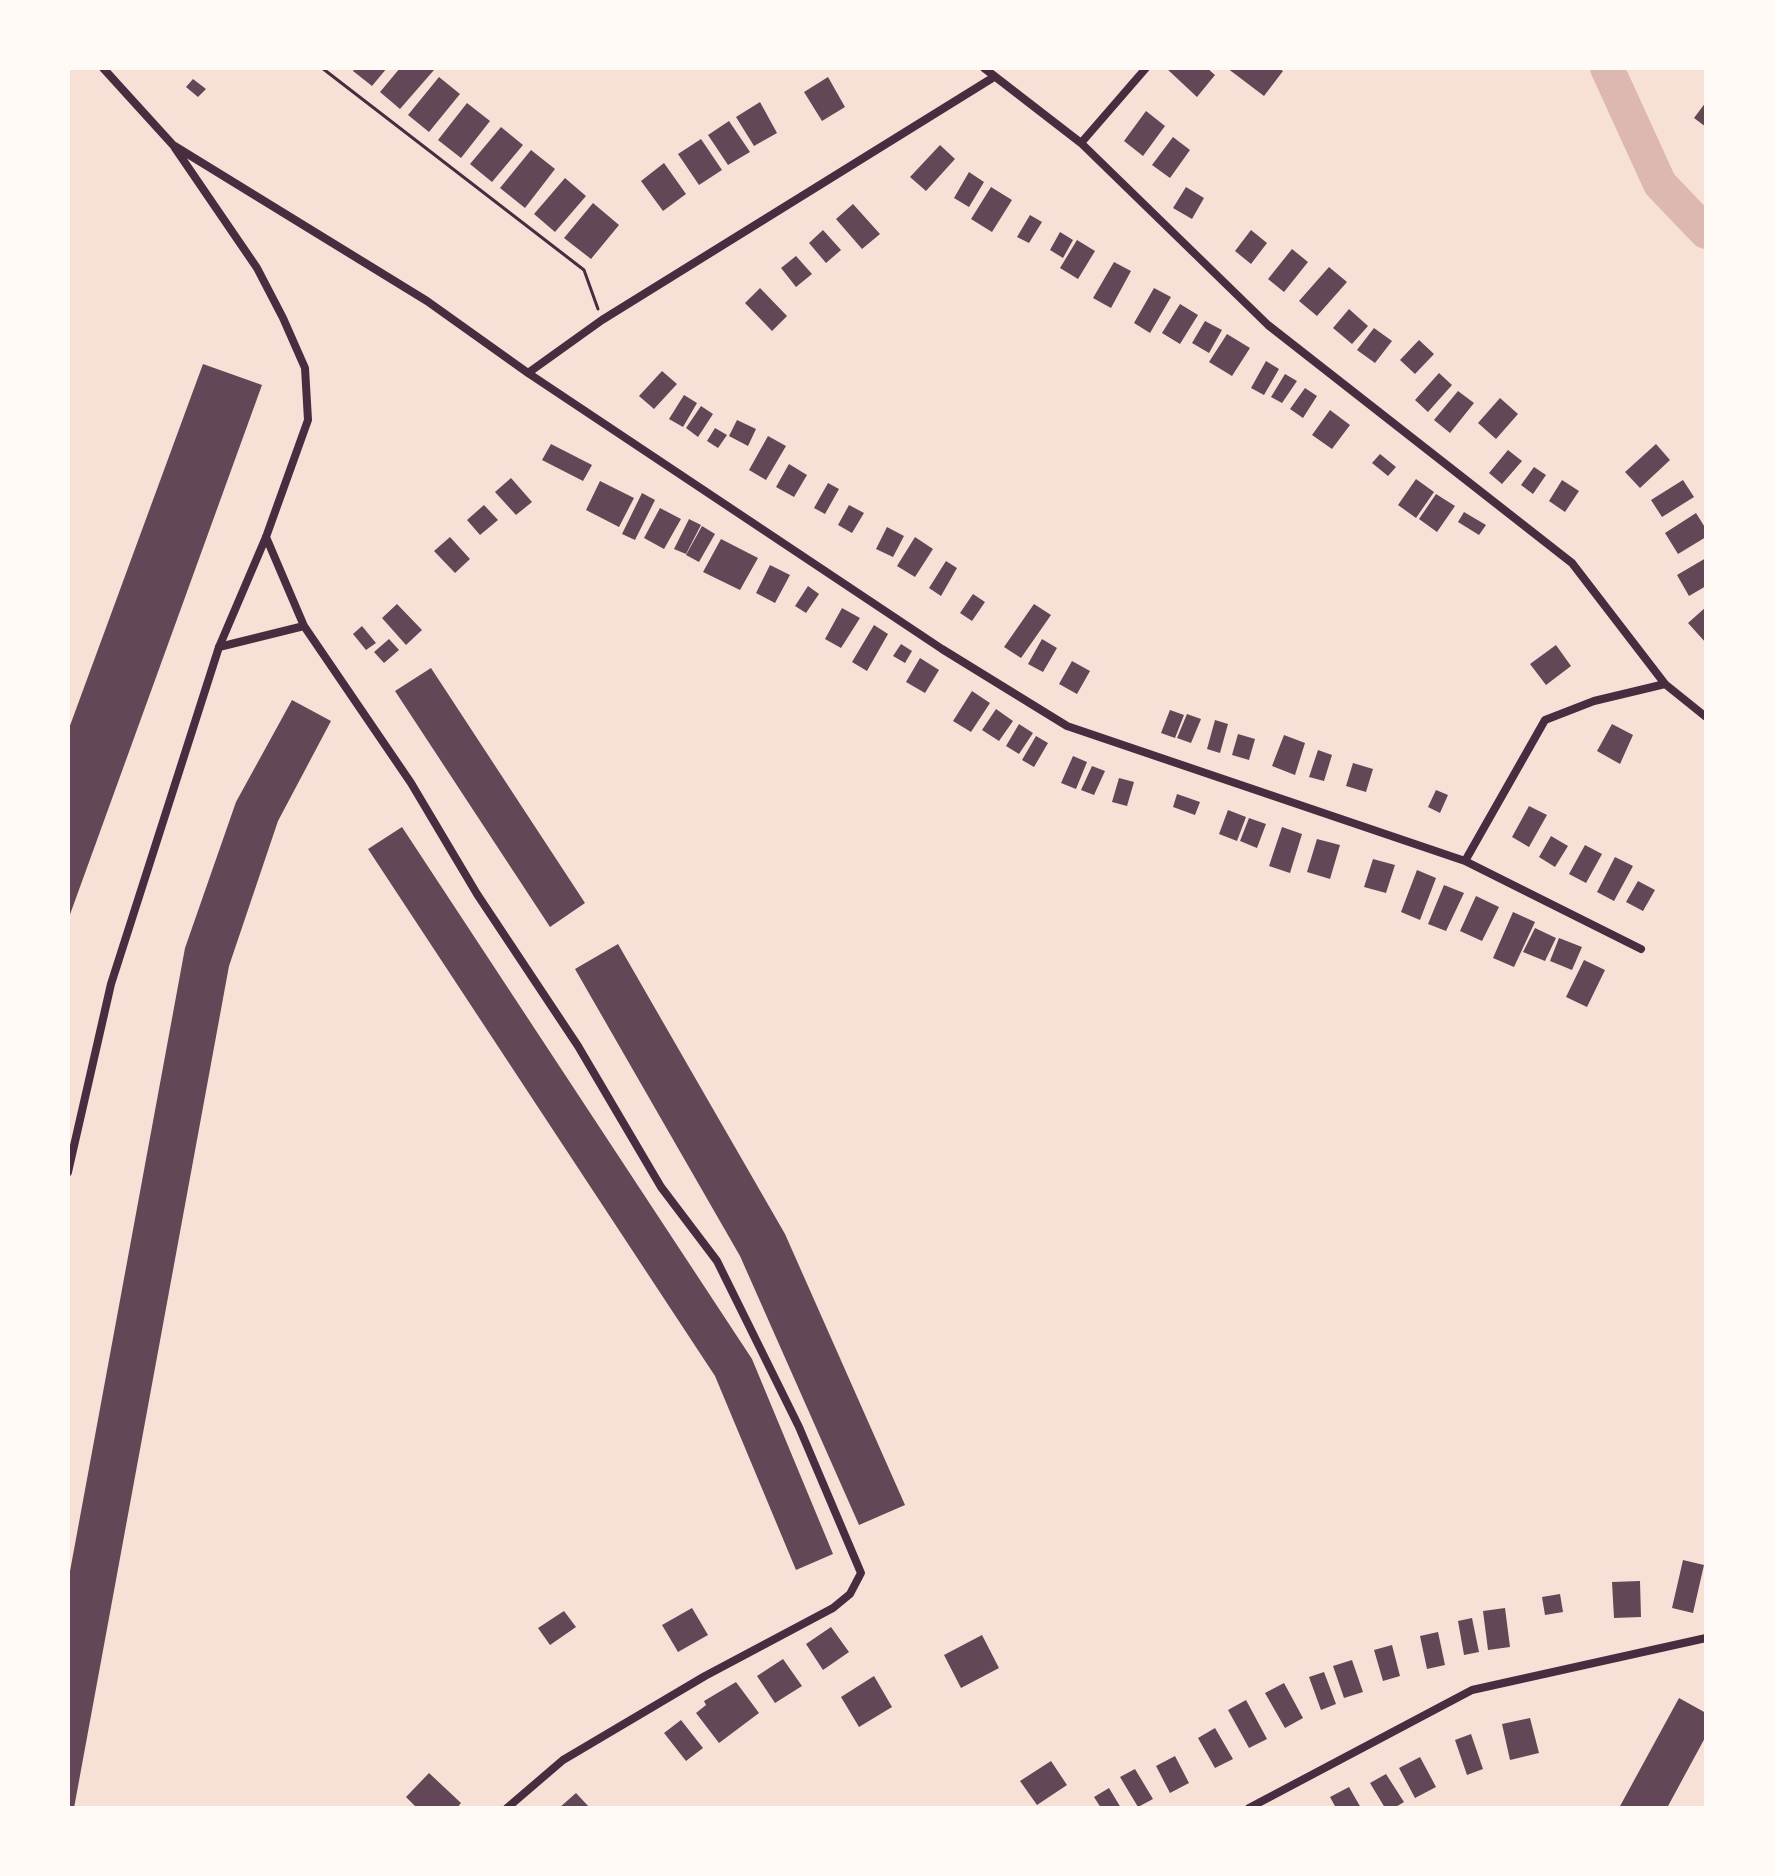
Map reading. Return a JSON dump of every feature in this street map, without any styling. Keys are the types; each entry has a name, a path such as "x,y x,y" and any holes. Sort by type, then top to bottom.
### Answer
{"street":[{"path":"68,1172 111,984 219,647 266,537 308,420 305,368 257,268 173,145 103,68"},
{"path":"984,68 1081,143 1268,325 1572,563 1665,684 1706,717"},
{"path":"1081,143 1146,68"},
{"path":"528,373 602,320 994,77"},
{"path":"173,145 427,301 528,373 942,649 1067,726 1465,861 1641,949"},
{"path":"266,537 304,626 411,783 477,894 578,1046 661,1187 717,1261 799,1427 861,1573 850,1594 833,1608 705,1676 563,1760 507,1808"},
{"path":"219,647 304,626"},
{"path":"1465,861 1545,720 1594,701 1665,684"},
{"path":"1249,1808 1472,1690 1704,1639"}],"path":[{"path":"322,68 584,270 602,320"}],"building":[{"path":"355,68 387,68 372,86 353,71"},
{"path":"400,68 434,70 400,109 380,92"},
{"path":"1166,68 1207,68 1215,75 1197,97"},
{"path":"1227,68 1278,68 1283,71 1264,96"},
{"path":"439,77 460,94 429,132 408,115"},
{"path":"828,77 845,107 822,121 804,92"},
{"path":"193,79 206,89 198,97 186,87"},
{"path":"760,102 777,133 754,146 736,117"},
{"path":"1706,102 1706,127 1694,118"},
{"path":"467,103 490,121 461,158 438,140"},
{"path":"1146,111 1165,126 1143,156 1124,141"},
{"path":"729,121 750,152 728,165 708,135"},
{"path":"501,127 523,145 492,182 470,164"},
{"path":"1173,137 1190,150 1170,178 1152,165"},
{"path":"701,139 722,170 699,185 678,154"},
{"path":"940,145 955,159 926,191 910,177"},
{"path":"531,150 555,169 525,208 500,188"},
{"path":"664,163 686,194 663,211 641,181"},
{"path":"969,172 984,182 969,207 954,198"},
{"path":"565,178 586,196 555,232 534,214"},
{"path":"991,187 1012,200 992,232 971,219"},
{"path":"1186,187 1204,198 1192,219 1173,208"},
{"path":"593,203 619,225 591,259 564,238"},
{"path":"853,204 880,234 862,249 836,219"},
{"path":"1030,215 1042,222 1029,243 1017,237"},
{"path":"823,230 841,250 826,263 809,243"},
{"path":"1251,230 1267,243 1251,264 1235,251"},
{"path":"1060,232 1073,240 1063,258 1050,250"},
{"path":"1077,240 1095,251 1078,279 1060,268"},
{"path":"1292,249 1308,262 1284,292 1268,279"},
{"path":"796,256 812,274 796,287 781,268"},
{"path":"1114,262 1131,271 1111,308 1093,298"},
{"path":"1329,267 1347,282 1317,316 1299,301"},
{"path":"760,288 787,316 772,331 745,303"},
{"path":"1154,288 1171,297 1150,333 1134,323"},
{"path":"1180,304 1198,315 1180,344 1162,333"},
{"path":"1349,309 1368,326 1352,344 1333,328"},
{"path":"1205,321 1222,330 1209,353 1192,343"},
{"path":"1374,328 1392,341 1375,363 1357,350"},
{"path":"1227,334 1250,348 1232,376 1209,362"},
{"path":"1419,340 1434,354 1415,374 1400,360"},
{"path":"1266,361 1279,369 1264,395 1251,388"},
{"path":"203,364 262,385 68,920 68,731"},
{"path":"662,371 677,384 654,409 639,396"},
{"path":"1439,373 1452,385 1428,412 1415,400"},
{"path":"1285,374 1297,381 1282,403 1271,397"},
{"path":"1305,388 1317,396 1303,418 1290,409"},
{"path":"1458,391 1474,403 1450,433 1434,420"},
{"path":"684,395 697,403 683,427 669,419"},
{"path":"1500,398 1518,414 1496,439 1478,423"},
{"path":"701,406 713,414 698,437 686,428"},
{"path":"1330,410 1350,425 1332,449 1312,435"},
{"path":"737,420 756,429 748,446 729,436"},
{"path":"715,428 727,435 718,448 707,441"},
{"path":"768,436 786,446 766,480 749,470"},
{"path":"551,444 592,465 583,481 542,460"},
{"path":"1656,444 1670,460 1640,488 1625,472"},
{"path":"1508,450 1522,461 1502,484 1489,473"},
{"path":"1380,454 1396,467 1388,476 1372,463"},
{"path":"789,464 807,475 794,497 776,487"},
{"path":"1534,467 1546,475 1533,494 1521,485"},
{"path":"511,478 532,502 516,515 495,492"},
{"path":"1416,479 1434,492 1416,518 1398,505"},
{"path":"1562,480 1579,491 1565,512 1549,501"},
{"path":"1683,480 1694,497 1662,517 1651,500"},
{"path":"600,481 634,498 619,527 586,510"},
{"path":"828,483 839,489 825,514 814,508"},
{"path":"642,493 655,500 635,540 622,534"},
{"path":"1436,494 1455,506 1437,532 1419,519"},
{"path":"484,505 498,520 480,535 467,520"},
{"path":"849,505 864,513 852,533 838,525"},
{"path":"660,508 681,519 664,549 644,538"},
{"path":"1464,512 1486,525 1479,535 1458,522"},
{"path":"1696,513 1706,529 1706,537 1678,554 1665,533"},
{"path":"689,519 701,525 686,554 674,549"},
{"path":"702,526 715,534 699,562 686,555"},
{"path":"887,527 904,536 893,557 876,549"},
{"path":"450,537 470,559 455,573 434,551"},
{"path":"915,537 933,549 915,577 897,566"},
{"path":"721,539 758,558 740,590 703,572"},
{"path":"1706,558 1706,586 1689,596 1677,575"},
{"path":"946,561 957,568 941,596 929,588"},
{"path":"770,565 790,575 775,603 756,593"},
{"path":"808,586 819,594 806,613 795,606"},
{"path":"973,594 985,602 972,621 960,613"},
{"path":"397,604 422,630 406,645 382,618"},
{"path":"1034,604 1051,615 1021,658 1004,647"},
{"path":"1706,607 1706,643 1688,623"},
{"path":"842,608 860,618 841,648 825,639"},
{"path":"874,625 888,634 867,671 852,662"},
{"path":"362,626 376,643 366,650 353,634"},
{"path":"389,639 399,650 384,663 374,652"},
{"path":"1042,639 1057,648 1043,672 1028,664"},
{"path":"901,644 912,651 905,663 893,656"},
{"path":"1556,645 1571,666 1546,685 1530,664"},
{"path":"920,658 939,670 925,693 906,682"},
{"path":"1072,661 1090,671 1077,694 1059,684"},
{"path":"431,668 585,903 550,927 395,691"},
{"path":"972,691 990,703 971,732 953,721"},
{"path":"292,700 331,721 278,821 229,966 74,1808 68,1808 68,1582 185,948 236,802"},
{"path":"996,709 1013,721 999,741 982,730"},
{"path":"1170,710 1184,715 1175,738 1161,733"},
{"path":"1187,714 1201,719 1191,743 1177,738"},
{"path":"1215,720 1228,724 1220,753 1207,749"},
{"path":"1019,724 1033,733 1019,754 1006,746"},
{"path":"1612,724 1633,735 1620,764 1597,751"},
{"path":"1238,734 1255,739 1249,760 1232,755"},
{"path":"1284,735 1305,743 1295,775 1272,766"},
{"path":"1036,736 1048,743 1034,767 1022,760"},
{"path":"1318,750 1332,755 1324,781 1309,777"},
{"path":"1073,756 1087,762 1076,789 1061,783"},
{"path":"1353,763 1373,769 1366,792 1346,786"},
{"path":"1092,766 1105,771 1094,795 1081,790"},
{"path":"1119,778 1134,782 1127,806 1112,802"},
{"path":"1436,790 1448,795 1440,813 1428,807"},
{"path":"1177,794 1200,802 1195,815 1173,807"},
{"path":"1529,806 1547,815 1529,847 1512,837"},
{"path":"1228,810 1246,817 1237,841 1219,834"},
{"path":"1249,818 1266,824 1257,848 1240,841"},
{"path":"402,827 752,1359 833,1554 796,1570 715,1376 368,849"},
{"path":"1282,827 1302,834 1290,873 1269,866"},
{"path":"1551,836 1568,846 1555,867 1539,857"},
{"path":"1317,839 1340,845 1330,879 1307,872"},
{"path":"1585,845 1602,854 1586,883 1569,874"},
{"path":"1615,857 1633,866 1614,901 1597,892"},
{"path":"1373,859 1395,865 1386,893 1364,887"},
{"path":"1417,870 1436,878 1420,920 1401,912"},
{"path":"1638,881 1655,890 1643,911 1626,902"},
{"path":"1444,885 1464,893 1446,931 1428,924"},
{"path":"1476,896 1499,907 1482,941 1460,931"},
{"path":"1513,912 1535,922 1514,967 1493,958"},
{"path":"1535,928 1556,938 1545,961 1523,952"},
{"path":"1559,938 1582,947 1572,970 1550,961"},
{"path":"618,944 785,1234 905,1505 859,1525 740,1256 575,969"},
{"path":"1584,960 1605,970 1587,1007 1566,997"},
{"path":"1683,1560 1704,1565 1693,1613 1672,1608"},
{"path":"1640,1581 1641,1617 1614,1618 1612,1582"},
{"path":"1560,1594 1563,1612 1545,1615 1542,1597"},
{"path":"692,1608 708,1635 678,1652 662,1625"},
{"path":"1505,1608 1510,1647 1488,1650 1483,1611"},
{"path":"564,1611 576,1627 550,1645 538,1628"},
{"path":"1472,1618 1479,1652 1464,1655 1458,1621"},
{"path":"831,1627 849,1652 823,1670 806,1644"},
{"path":"1438,1632 1445,1665 1427,1669 1420,1636"},
{"path":"982,1635 999,1668 961,1688 944,1655"},
{"path":"1392,1645 1400,1676 1383,1681 1374,1650"},
{"path":"783,1659 802,1686 775,1703 757,1676"},
{"path":"1352,1660 1363,1692 1344,1698 1333,1666"},
{"path":"1324,1672 1336,1704 1321,1710 1309,1677"},
{"path":"874,1676 892,1707 859,1727 841,1697"},
{"path":"736,1682 759,1713 719,1743 696,1713 706,1705 704,1701"},
{"path":"1284,1683 1303,1718 1285,1728 1265,1693"},
{"path":"1679,1698 1706,1713 1706,1736 1667,1808 1619,1808"},
{"path":"1246,1700 1267,1739 1249,1748 1228,1710"},
{"path":"1530,1718 1539,1753 1510,1760 1502,1724"},
{"path":"681,1720 703,1748 686,1761 664,1733"},
{"path":"1215,1728 1233,1759 1215,1768 1198,1738"},
{"path":"1471,1734 1483,1769 1467,1775 1455,1740"},
{"path":"1175,1756 1189,1783 1170,1793 1156,1766"},
{"path":"1420,1757 1436,1787 1415,1798 1399,1768"},
{"path":"1051,1761 1067,1785 1037,1805 1020,1781"},
{"path":"1135,1769 1153,1799 1138,1807 1120,1777"},
{"path":"429,1773 461,1803 457,1808 417,1808 406,1797"},
{"path":"1386,1774 1404,1802 1394,1808 1385,1808 1370,1783"},
{"path":"1349,1787 1361,1808 1336,1808 1330,1797"},
{"path":"1109,1788 1121,1808 1101,1808 1094,1797"},
{"path":"576,1793 590,1808 559,1808"}],"waterway":[{"path":"1607,68 1660,184 1706,232"}]}
